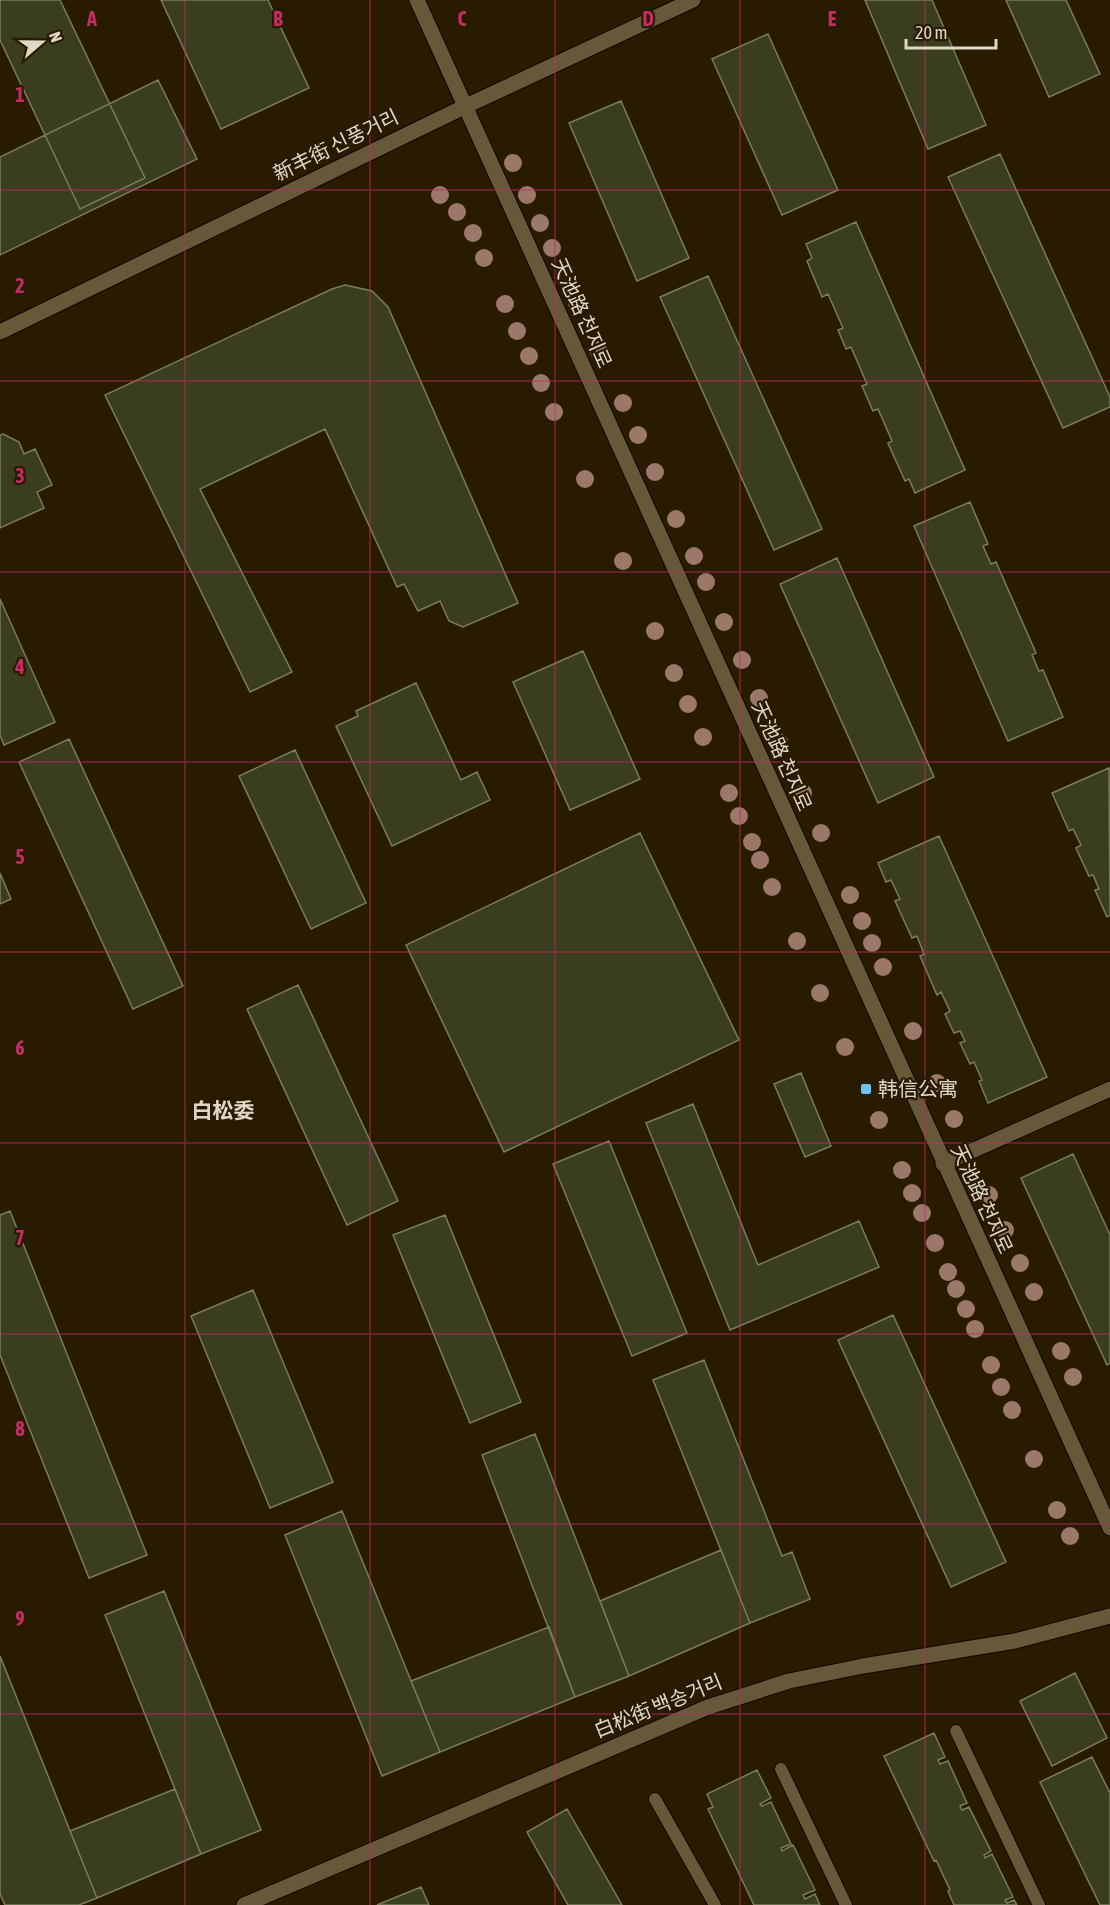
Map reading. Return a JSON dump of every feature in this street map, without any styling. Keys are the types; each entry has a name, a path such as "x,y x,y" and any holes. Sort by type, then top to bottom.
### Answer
{"street":[{"name":"天池路 천지로","path":"417,0 1110,1528"},
{"name":"新丰街 신풍거리","path":"0,332 466,106 693,0"},
{"path":"943,1164 1110,1089"},
{"name":"白松街 백송거리","path":"244,1905 708,1707 789,1681 863,1666 1015,1641 1110,1616"}],"lane":[{"path":"956,1731 1040,1905"},
{"path":"781,1769 846,1905"},
{"path":"655,1799 715,1905"}],"building":[{"path":"0,0 60,0 145,178 80,209 0,40"},
{"path":"161,0 268,0 309,88 221,129"},
{"path":"865,0 932,0 986,125 928,149"},
{"path":"1006,0 1066,0 1100,74 1049,97"},
{"path":"768,34 838,190 782,215 712,59"},
{"path":"158,80 197,159 0,255 0,157"},
{"path":"621,101 689,258 637,281 569,123"},
{"path":"1000,154 1110,397 1110,407 1063,428 948,177"},
{"path":"856,222 965,470 915,493 909,479 905,481 888,443 892,441 878,409 873,411 862,386 867,384 851,347 846,349 838,330 843,328 828,294 822,297 807,261 812,258 806,244"},
{"path":"708,276 822,529 774,550 660,297"},
{"path":"345,285 372,291 388,307 518,603 463,627 449,621 440,601 418,611 404,584 397,587 325,429 200,489 292,672 250,692 105,395"},
{"path":"3,434 19,442 24,454 35,449 52,485 37,492 44,508 0,528 0,435"},
{"path":"970,502 988,544 983,546 991,564 996,562 1036,653 1032,655 1039,671 1043,670 1063,717 1008,741 914,526"},
{"path":"837,558 934,777 878,803 780,584"},
{"path":"0,599 55,722 4,745 0,735"},
{"path":"583,651 640,779 570,810 513,682"},
{"path":"416,683 461,780 477,772 490,800 392,846 336,726 358,716 356,711"},
{"path":"69,739 183,986 133,1009 19,762"},
{"path":"295,750 366,903 311,929 239,776"},
{"path":"1109,768 1110,915 1107,917 1095,890 1099,889 1093,875 1089,876 1076,848 1081,845 1073,829 1069,831 1052,793"},
{"path":"640,833 739,1040 504,1152 406,945"},
{"path":"939,836 1047,1077 988,1103 974,1062 970,1064 960,1043 965,1041 960,1031 954,1033 945,1014 950,1011 941,992 937,995 920,956 924,954 917,936 912,938 895,901 900,899 891,880 886,882 878,863"},
{"path":"0,873 11,899 0,904"},
{"path":"298,985 398,1201 347,1225 247,1009"},
{"path":"801,1073 831,1146 805,1157 774,1084"},
{"path":"693,1104 758,1265 859,1221 879,1267 730,1330 646,1123"},
{"path":"609,1141 687,1333 632,1356 553,1164"},
{"path":"1073,1154 1110,1235 1110,1363 1107,1365 1021,1178"},
{"path":"10,1211 147,1555 89,1578 0,1355 0,1215"},
{"path":"445,1215 521,1402 470,1423 393,1235"},
{"path":"253,1290 333,1482 270,1508 191,1316"},
{"path":"893,1315 1006,1562 951,1587 838,1340"},
{"path":"704,1360 782,1556 792,1552 810,1599 750,1623 653,1380"},
{"path":"535,1434 629,1676 575,1697 482,1455"},
{"path":"342,1511 440,1752 382,1776 285,1535"},
{"path":"721,1550 750,1623 629,1676 600,1601"},
{"path":"164,1591 261,1830 201,1854 105,1615"},
{"path":"549,1627 575,1697 440,1752 411,1681"},
{"path":"0,1656 97,1898 79,1905 5,1905 0,1894"},
{"path":"1075,1673 1107,1738 1052,1766 1020,1701"},
{"path":"934,1733 945,1757 938,1760 940,1764 948,1761 967,1803 960,1806 962,1810 969,1807 991,1851 984,1855 985,1858 992,1854 1013,1897 1005,1900 1007,1903 1014,1900 1017,1905 954,1905 948,1891 950,1890 936,1860 934,1861 884,1756"},
{"path":"1092,1757 1110,1793 1110,1905 1100,1905 1040,1782"},
{"path":"757,1770 771,1798 760,1804 762,1806 771,1802 791,1844 781,1848 782,1851 793,1845 815,1890 803,1895 805,1899 815,1894 820,1905 754,1905 708,1809 713,1807 707,1794"},
{"path":"175,1789 201,1854 97,1898 70,1831"},
{"path":"567,1809 622,1905 568,1905 527,1832"},
{"path":"421,1887 429,1905 377,1905"}],"place":[{"name":"韩信公寓","path":"866,1089"}],"district":[{"name":"白松委","path":"223,1111"}]}
